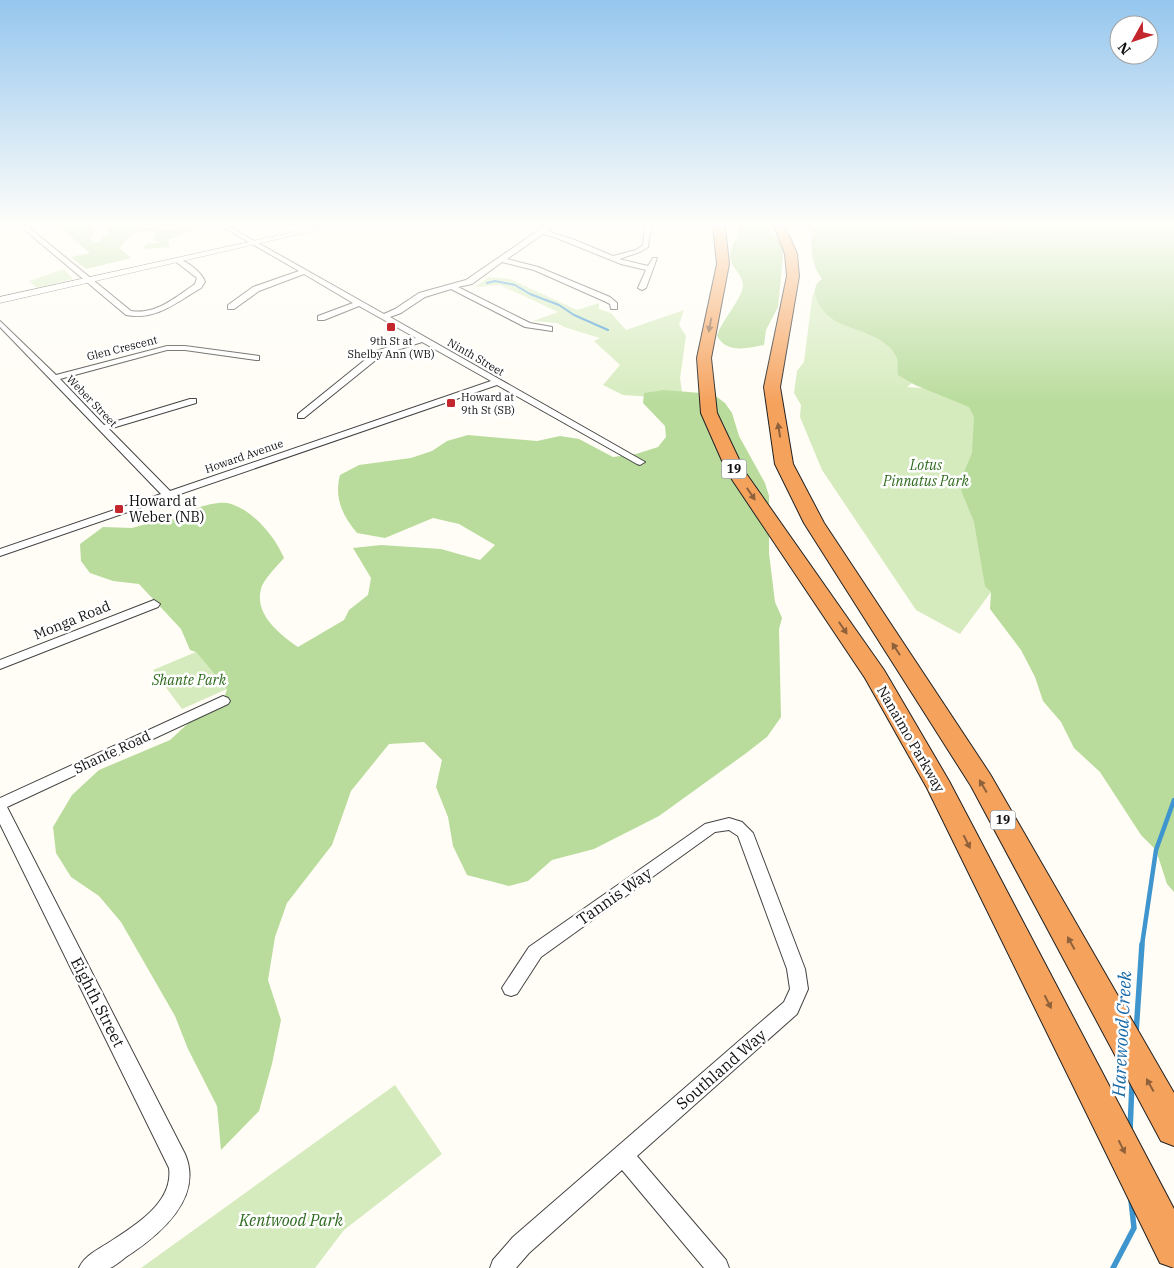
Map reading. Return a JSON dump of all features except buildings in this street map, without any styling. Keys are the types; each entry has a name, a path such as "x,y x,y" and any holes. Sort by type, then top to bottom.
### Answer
{"highway":[{"name":"Nanaimo Parkway","path":"719,285 704,358 709,413 736,472 876,676 940,788 1174,1249"},
{"name":"19","path":"791,285 772,387 784,464 814,523 981,781 1174,1128"}],"street":[{"path":"0,300 69,285"},
{"path":"93,285 129,313 136,316 155,312 199,285"},
{"path":"231,307 256,289 267,285"},
{"name":"Ninth Street","path":"327,285 640,462"},
{"path":"382,317 398,311 422,295 461,285"},
{"path":"575,285 607,299 613,303 614,307"},
{"path":"454,288 528,325 549,329"},
{"path":"321,318 358,303"},
{"name":"Weber Street","path":"0,323 168,495"},
{"path":"301,416 379,353 422,339"},
{"name":"Glen Crescent","path":"54,378 166,348 185,348 256,358"},
{"name":"Howard Avenue","path":"0,553 497,382"},
{"path":"102,428 193,401"},
{"name":"Monga Road","path":"0,665 154,604"},
{"name":"Shante Road","path":"0,804 223,700"},
{"name":"Eighth Street","path":"0,809 178,1161 180,1179 174,1199 163,1216 90,1268"},
{"name":"Tannis Way","path":"511,988 535,952 710,828 722,823 730,823"},
{"name":"Southland Way","path":"501,1268 521,1245 791,1008 799,989 796,969 745,834 739,826 730,823"},
{"path":"623,1155 718,1268"}],"green space":[{"path":"34,285 48,285 37,288"},
{"path":"478,285 498,285 475,287"},
{"path":"500,285 523,285 577,310 599,303 599,309 611,313 626,330 684,310 679,325 686,336 680,378 683,399 623,395 603,385 620,365 594,341 600,338 557,323 533,321 558,312"},
{"path":"743,285 780,285 778,307 766,330 764,345 732,348 721,342 717,336"},
{"name":"Lotus Pinnatus Park","path":"816,285 855,285 940,361 907,387 1036,396 991,592 960,634 916,610 822,470 800,417 801,405 794,393 797,371 804,362 812,298"},
{"path":"817,285 1174,285 1174,892 1167,884 1156,850 1141,835 1100,772 1074,748 1061,722 1043,701 1035,677 1021,650 990,609 991,592 985,586 974,522 961,490 962,477 972,453 974,417 969,407 915,385 898,375 897,358 891,349 876,338 834,320 820,306 815,295"},
{"path":"664,390 713,394 725,403 732,413 739,436 765,483 769,496 769,553 775,602 782,618 779,629 781,717 767,737 659,816 594,849 552,860 528,881 509,886 467,875 453,846 448,817 436,787 442,760 424,742 389,744 351,791 332,845 287,903 275,937 268,980 281,1020 272,1064 259,1111 221,1150 217,1106 188,1049 175,1016 121,922 99,896 71,877 56,853 53,827 72,795 99,770 170,740 195,717 223,701 227,689 196,652 190,650 181,629 139,584 113,581 90,573 81,561 80,544 103,527 132,528 160,520 167,524 181,514 204,506 227,503 236,506 262,524 275,541 284,558 265,581 261,589 261,607 270,623 284,637 298,647 344,620 349,610 368,595 371,578 353,548 381,545 441,549 480,560 495,545 459,524 433,518 385,538 357,533 343,513 338,491 340,475 359,465 411,458 432,451 447,441 468,435 537,441 560,436 579,439 613,457 636,454 658,447 666,437 665,426 643,403 644,393"},
{"name":"Shante Park","path":"196,652 227,689 182,709 153,670"},
{"name":"Kentwood Park","path":"395,1085 442,1154 344,1230 315,1268 141,1268"}],"waterway":[{"path":"515,285 530,294 559,305 574,315 608,330"},
{"name":"Harewood Creek","path":"1142,945 1156,850 1174,800"},
{"name":"Harewood Creek","path":"1136,1033 1142,944"},
{"name":"Harewood Creek","path":"1130,1131 1132,1083"},
{"name":"Harewood Creek","path":"1113,1268 1134,1228 1131,1200"}],"place":[{"name":"9th St at Shelby Ann (WB)","path":"391,327"},
{"name":"Howard at 9th St (SB)","path":"451,403"},
{"name":"Howard at Weber (NB)","path":"119,509"}]}
